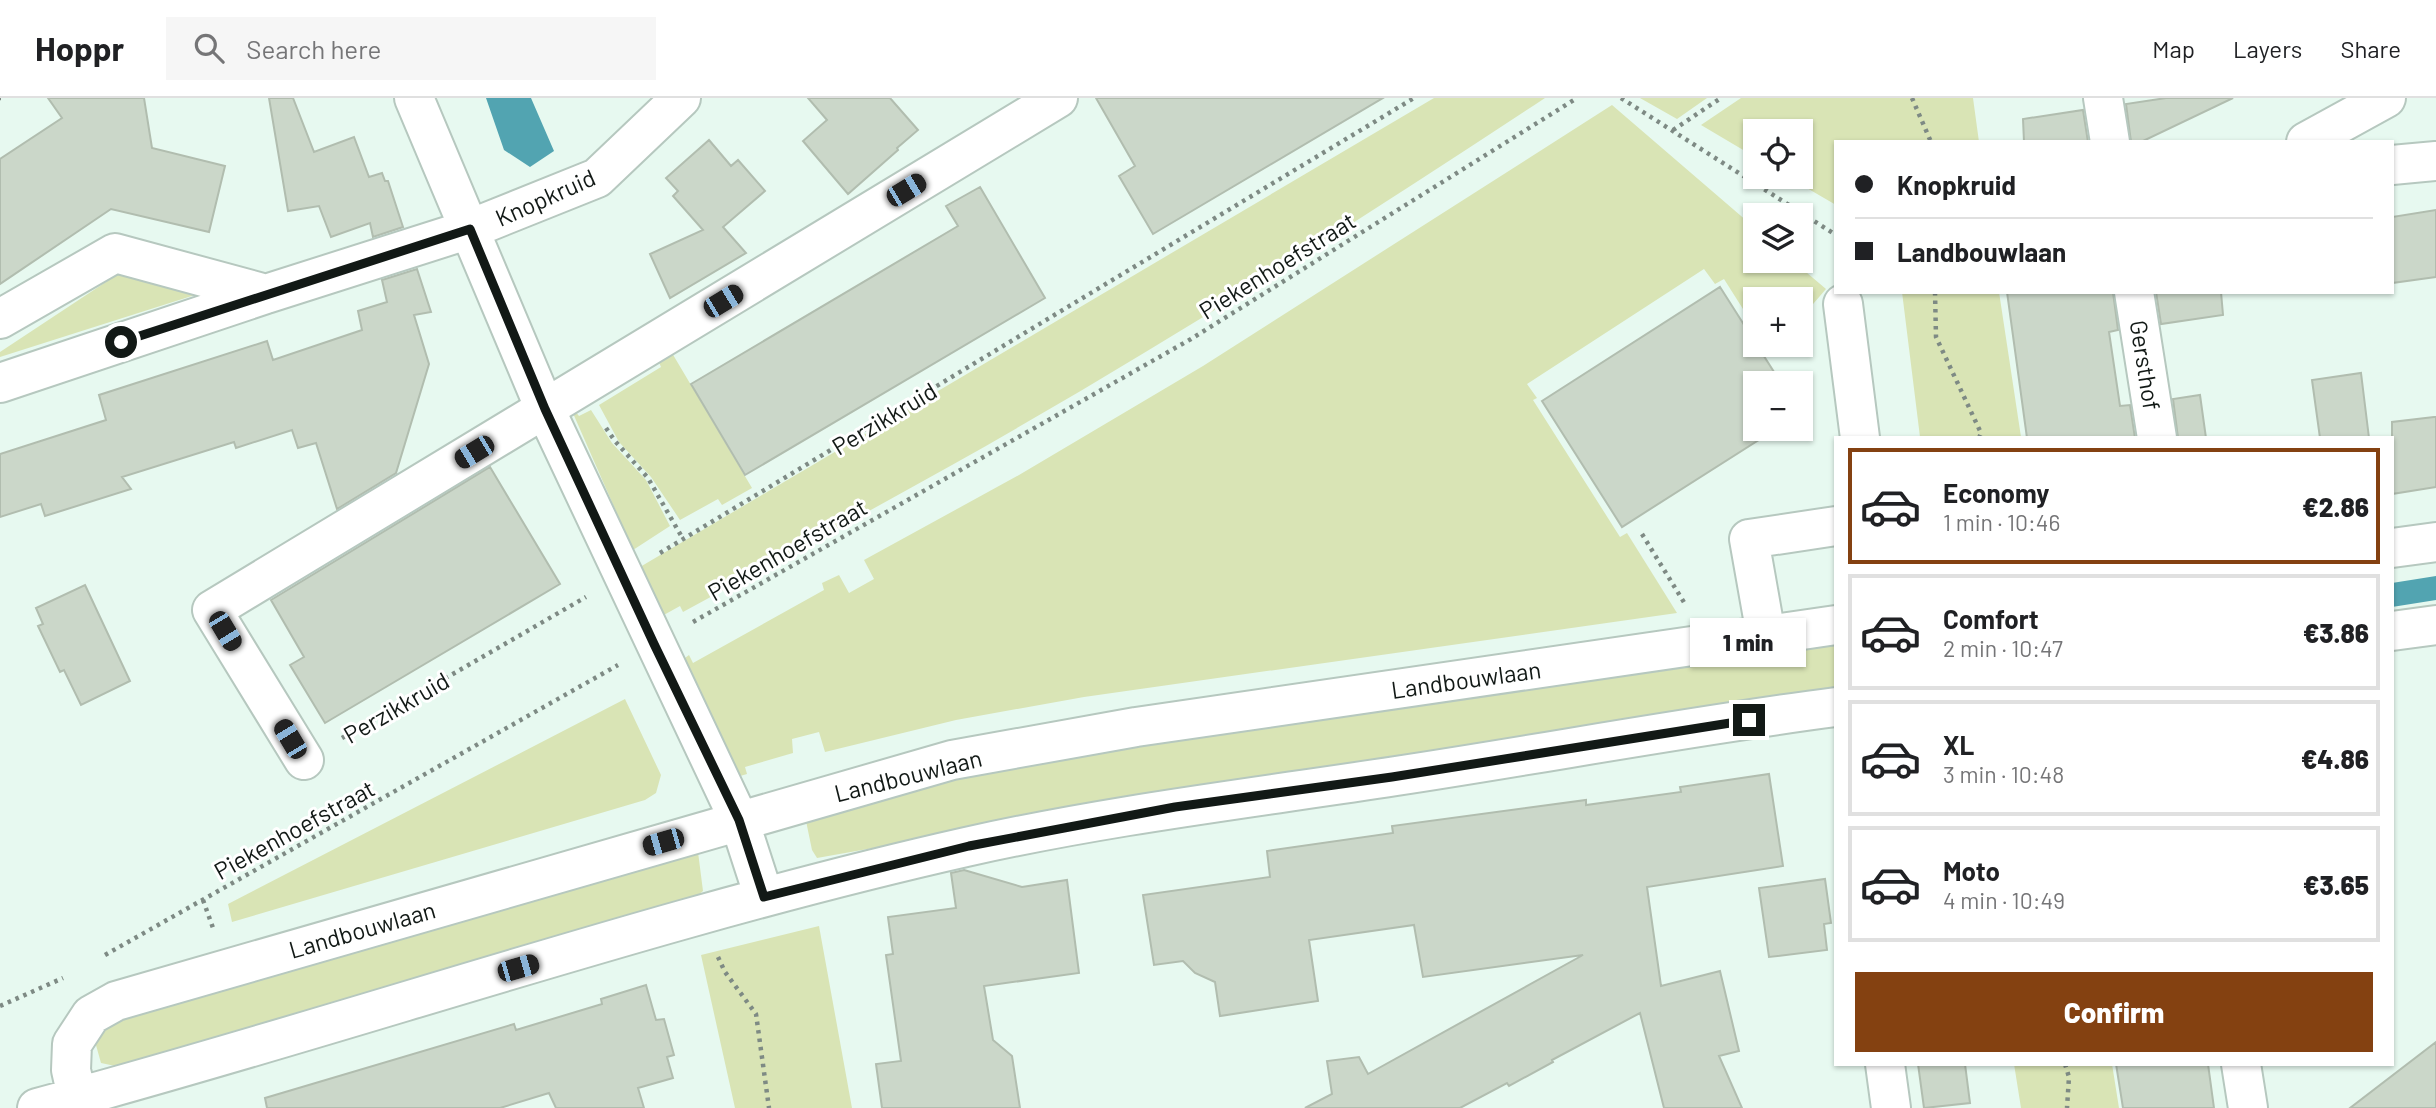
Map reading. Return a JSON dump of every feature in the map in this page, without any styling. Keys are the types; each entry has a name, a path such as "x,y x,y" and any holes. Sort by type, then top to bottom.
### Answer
{"street":[{"path":"414,98 545,409 739,820 764,897"},
{"name":"Knopkruid","path":"0,383 470,229 597,178 681,98"},
{"path":"304,760 212,610 1058,98"},
{"path":"2103,98 2110,140"},
{"path":"2310,140 2386,98"},
{"path":"2394,165 2436,161"},
{"path":"0,319 115,253 266,294"},
{"name":"Gersthof","path":"2134,294 2157,436"},
{"path":"1843,304 1860,436"},
{"path":"1766,635 1749,539 1834,526"},
{"path":"2394,548 2436,542"},
{"name":"Landbouwlaan","path":"77,1097 71,1070 72,1044 91,1015 116,1001 952,760 1136,727 1834,625"},
{"path":"2394,631 2436,625"},
{"path":"37,1108 150,1078 764,897 969,846 1175,807 1392,777 1834,707"},
{"path":"1885,1066 1891,1108"},
{"path":"2241,1066 2248,1108"}],"path":[{"name":"Perzikkruid","path":"304,760 623,576 1414,98"},
{"name":"Piekenhoefstraat","path":"99,959 1191,339 1577,98"},
{"path":"1621,98 1834,234"},
{"path":"1674,130 1721,98"},
{"path":"1912,98 1930,140"},
{"path":"1935,294 1936,337 1981,433 1980,436"},
{"path":"586,384 601,420 615,441 648,478 683,539"},
{"path":"1642,534 1710,643"},
{"path":"700,915 724,972 756,1014 769,1108"},
{"path":"0,1006 64,977"},
{"path":"2066,1066 2069,1077 2067,1108"}],"green space":[{"path":"1434,98 1545,98 1252,287 1028,422 683,612 680,606 662,616 640,567"},
{"path":"1640,98 1707,98 1677,119"},
{"path":"1741,98 1973,98 1979,140 1834,140 1834,204 1809,189 1813,189 1813,119 1743,119 1743,150 1701,125"},
{"path":"1612,105 1743,218 1743,273 1807,273 1826,289 1813,304 1813,287 1743,287 1743,309 1724,279 1715,284 1704,269 1527,384 1537,398 1533,400 1620,537 1627,533 1677,613 1084,697 956,720 825,752 819,732 792,739 793,753 745,767 747,774 733,778 681,661 689,655 693,663 824,590 822,583 839,575 849,593 874,579 864,560 1019,475 1203,366"},
{"path":"121,272 198,294 0,357 0,352"},
{"path":"1902,294 1999,294 2021,436 1920,436"},
{"path":"672,353 752,488 722,505 718,499 680,520 651,477 619,442 599,405 661,367 658,360"},
{"path":"591,410 612,443 646,480 670,526 633,550 572,411 579,416"},
{"path":"1834,643 1834,695 1392,756 817,858 812,850 806,821 953,773"},
{"path":"625,699 661,775 656,793 645,800 232,922 228,904"},
{"path":"698,852 703,891 691,901 120,1067 101,1063 94,1038 124,1011"},
{"path":"819,926 852,1108 735,1108 701,955"},
{"path":"2014,1066 2112,1066 2119,1108 2021,1108"}],"water":[{"path":"486,98 531,98 554,151 530,167 504,150"},
{"path":"2436,576 2436,600 2394,607 2394,583"}],"building":[{"path":"48,98 144,98 152,148 225,166 209,232 111,209 0,284 0,159 62,118"},
{"path":"269,98 293,98 314,152 354,137 369,177 382,173 385,181 388,181 403,227 373,237 370,223 331,237 319,206 288,211"},
{"path":"808,98 890,98 918,130 848,194 803,141 827,120"},
{"path":"1096,98 1383,98 1153,234 1119,176 1135,166"},
{"path":"2166,98 2233,98 2145,140 2131,140 2126,104"},
{"path":"2083,110 2088,140 2024,140 2023,119"},
{"path":"709,140 731,166 738,160 765,191 723,227 746,253 670,298 650,254 703,230 673,196 678,191 666,178"},
{"path":"980,187 1045,298 745,475 691,384 958,226 946,206"},
{"path":"2436,210 2436,277 2394,283 2394,217"},
{"path":"417,269 431,312 414,315 429,364 396,473 337,509 316,443 298,448 292,430 236,448 234,442 122,477 131,489 45,516 41,504 0,517 0,454 106,420 99,395 267,341 273,360 362,330 358,311 387,302 382,280"},
{"path":"1720,287 1743,323 1743,357 1764,357 1773,371 1743,371 1743,441 1757,441 1622,527 1542,401"},
{"path":"2007,294 2113,294 2118,330 2109,332 2120,406 2130,405 2135,436 2027,436"},
{"path":"2156,294 2221,294 2223,315 2161,324"},
{"path":"2361,373 2369,436 2320,436 2312,380"},
{"path":"2200,395 2206,436 2178,436 2173,399"},
{"path":"2436,417 2436,487 2394,494 2392,422"},
{"path":"490,467 560,584 325,723 290,665 304,657 271,600"},
{"path":"85,585 130,681 81,705 64,670 60,672 38,626 43,624 36,608"},
{"path":"1769,774 1783,866 1647,887 1661,986 1720,971 1739,1051 1719,1056 1742,1108 1664,1108 1640,1013 1509,1086 1507,1083 1460,1108 1305,1108 1332,1094 1327,1061 1359,1057 1368,1074 1583,955 1423,977 1414,925 1309,940 1318,1001 1220,1016 1215,982 1195,973 1183,961 1154,965 1143,895 1270,877 1267,851 1393,833 1392,826 1586,800 1586,805 1681,792 1680,787"},
{"path":"964,870 1022,887 1067,880 1079,973 984,986 993,1040 1012,1056 1020,1108 882,1108 876,1064 901,1061 886,955 893,954 888,917 956,908 951,873"},
{"path":"1825,879 1831,923 1824,924 1827,950 1769,957 1759,888"},
{"path":"646,985 656,1020 664,1019 674,1055 667,1057 673,1078 638,1088 644,1108 556,1108 549,1093 500,1108 267,1108 265,1098 514,1024 516,1030 602,1004 601,999"},
{"path":"2436,1042 2436,1108 2350,1108"},
{"path":"1918,1066 1965,1066 1970,1103 1924,1108"},
{"path":"2116,1066 2208,1066 2214,1108 2123,1108"}],"route":[{"path":"121,342 470,229 545,409 739,820 764,897 969,846 1175,807 1392,777 1749,720"}]}
